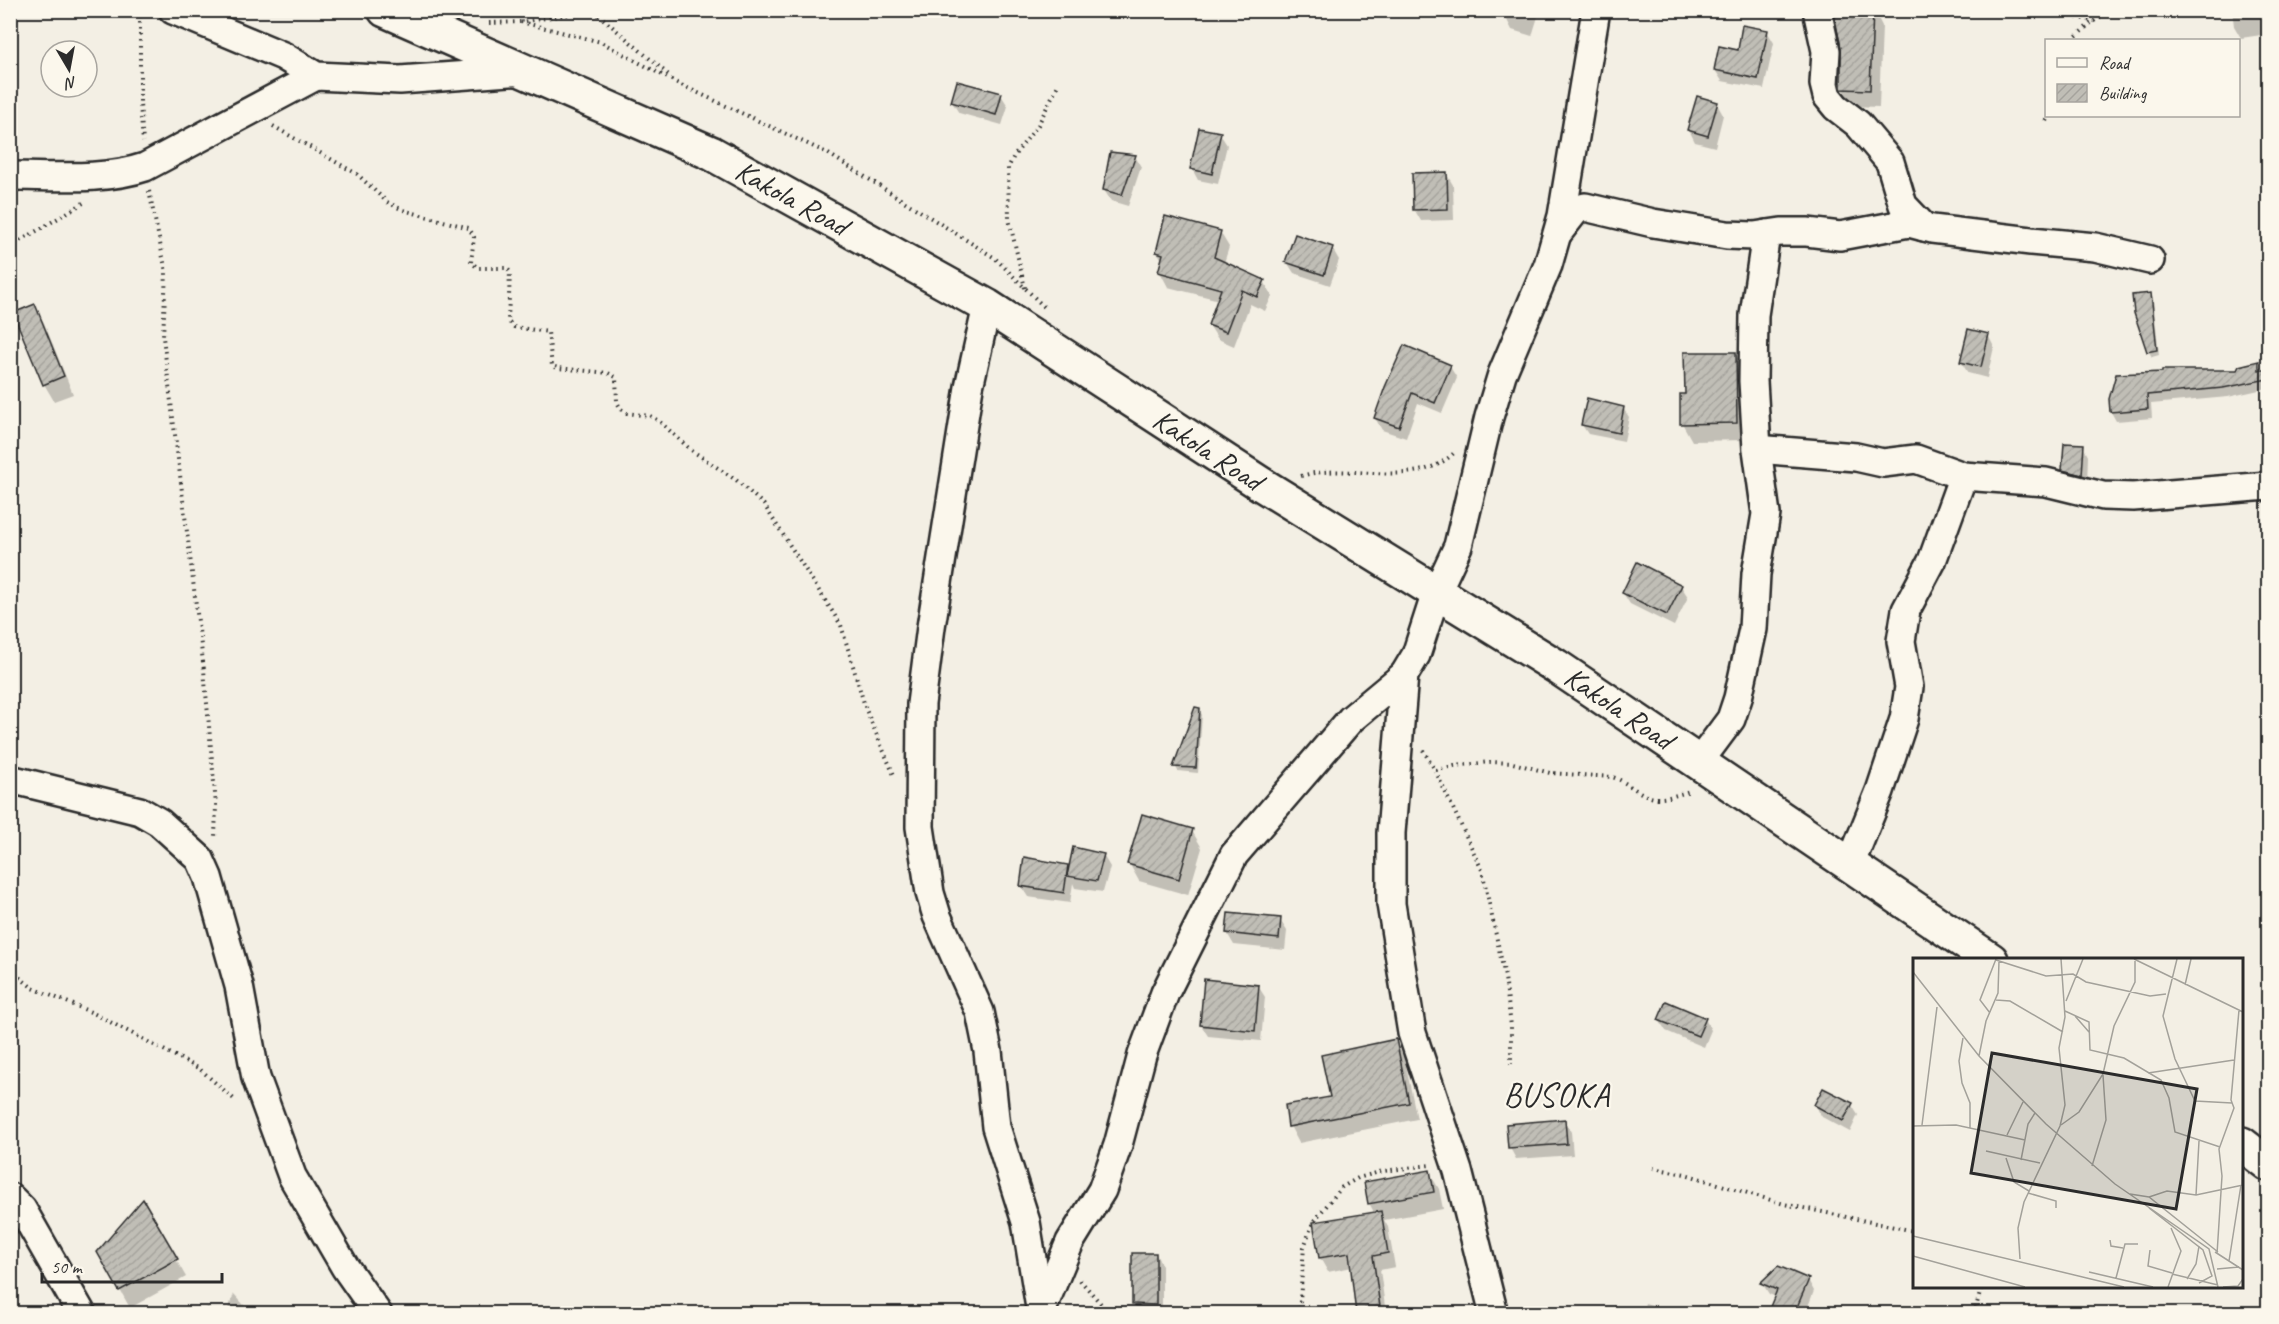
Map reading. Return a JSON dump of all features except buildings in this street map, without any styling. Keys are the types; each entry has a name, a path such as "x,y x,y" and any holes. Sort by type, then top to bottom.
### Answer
{"main road":[{"name":"Kakola Road","path":"385,10 711,153 987,306 1255,481 1556,666 1988,958"},
{"path":"2243,1145 2268,1164"}],"street":[{"path":"173,10 283,56 316,76 400,80 524,71"},
{"path":"987,306 969,387 922,693 920,827 930,893 937,916 980,1012 988,1051 996,1127 1026,1222 1041,1314 1062,1258 1102,1190 1118,1145 1142,1055 1165,993 1234,855 1351,718 1404,675 1416,655 1436,593 1458,546 1502,374 1548,265 1557,234 1562,216 1596,10"},
{"path":"1817,10 1826,51 1824,84 1827,96 1836,107 1858,124 1890,162 1903,205 1924,227"},
{"path":"10,176 113,174 144,167 316,76"},
{"path":"1557,234 1576,210 1585,207 1653,223 1727,235 1807,232 1840,236 1909,224 2031,241 2095,247 2150,260"},
{"path":"1699,762 1731,719 1751,640 1756,574 1766,514 1757,449 1753,381 1754,315 1766,234"},
{"path":"1757,449 1856,457 1882,463 1916,459 1963,476 2046,482 2103,496 2133,497 2268,486"},
{"path":"1850,865 1880,791 1904,719 1909,687 1901,641 1906,610 1932,561 1963,476"},
{"path":"1404,675 1391,833 1391,904 1412,1033 1455,1162 1494,1314"},
{"path":"10,779 140,811 159,822 200,859 208,877 239,986 256,1078 292,1176 345,1267 378,1314"},
{"path":"10,1197 22,1209 82,1314"}],"path":[{"path":"140,10 140,104 144,167 166,272 163,337 204,670 216,805 215,841"},
{"path":"2041,10 2094,21"},
{"path":"2073,39 2109,10"},
{"path":"488,23 594,11 677,82"},
{"path":"521,21 602,42 677,82 827,153 995,258 1048,311"},
{"path":"1025,288 1010,219 1008,168 1014,156 1038,125 1059,83"},
{"path":"248,112 357,174 387,202 403,210 469,228 473,234 471,262 478,268 507,268 510,272 508,321 514,327 548,332 552,366 608,373 616,377 617,402 621,408 627,413 650,416 659,421 691,450 736,480 764,505 842,625 866,710 897,783"},
{"path":"2046,121 2048,117"},
{"path":"10,247 94,195"},
{"path":"1299,477 1317,471 1407,474 1431,468 1447,459 1456,450"},
{"path":"1401,714 1436,770 1482,870 1505,977 1511,1026 1511,1064"},
{"path":"1436,770 1490,762 1513,763 1550,773 1612,777 1658,799 1729,783"},
{"path":"10,970 33,988 93,1013 201,1069 239,1103"},
{"path":"1299,1314 1304,1246 1313,1222 1342,1187 1358,1178 1383,1171 1455,1162"},
{"path":"1653,1168 1685,1174 1784,1204 1913,1230"},
{"path":"1062,1258 1110,1314"},
{"path":"1974,1314 1982,1288"},
{"path":"1900,1314 1908,1308 1940,1314"}],"district":[{"name":"BUSOKA","path":"1557,1094"}]}
